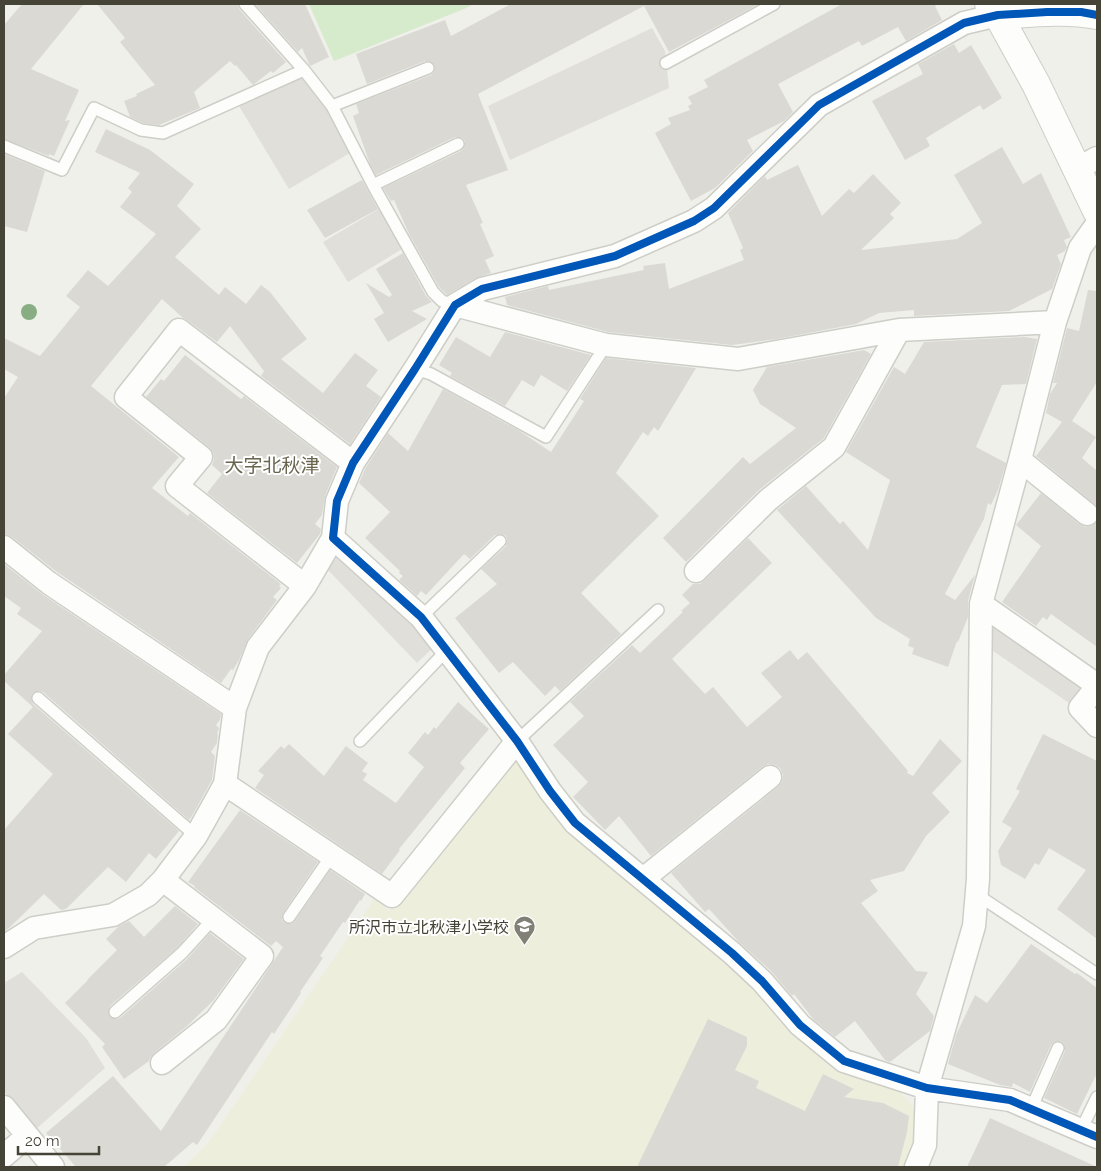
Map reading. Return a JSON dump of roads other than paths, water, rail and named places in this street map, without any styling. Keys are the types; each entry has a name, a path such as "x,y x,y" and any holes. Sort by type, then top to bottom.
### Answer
{"street":[{"path":"993,10 1036,84 1087,163 1097,212"},
{"path":"4,947 34,928 113,915 148,895 163,880 196,836 225,784 235,708 258,647 305,586 333,538 337,501 353,463 455,305 482,289 615,256 694,221 714,208 819,105 964,24 993,10 1080,12 1097,16"},
{"path":"916,1167 925,1145 927,1088 974,926 978,879 981,604 1055,322 1080,248 1097,224"},
{"path":"455,305 606,345 738,359 899,330 1055,322"},
{"path":"305,586 177,486 201,457 126,397 179,330 353,463"},
{"path":"696,571 768,500 834,447 899,330"},
{"path":"1020,460 1087,514"},
{"path":"333,538 422,617 517,741 550,791 575,823 732,953 762,981 800,1025 844,1061 927,1088 1010,1100 1089,1133"},
{"path":"4,548 48,583 235,708"},
{"path":"981,604 1097,686 1080,708 1097,726"},
{"path":"225,784 392,896 517,741"},
{"path":"642,879 770,777"},
{"path":"162,1063 216,1020 262,956 163,880"},
{"path":"4,1107 53,1167"},
{"path":"4,1156 27,1136"}],"lane":[{"path":"246,4 304,70 332,106 432,292 442,301 455,305"},
{"path":"666,63 774,4"},
{"path":"332,106 428,68"},
{"path":"4,146 62,170 94,108 141,130 163,133 304,70"},
{"path":"373,185 458,144"},
{"path":"415,369 430,374 546,437 606,345"},
{"path":"422,617 500,541"},
{"path":"517,741 658,610"},
{"path":"360,741 447,650"},
{"path":"38,698 196,836"},
{"path":"289,917 332,855"},
{"path":"976,894 1097,974"},
{"path":"115,1012 182,953 213,919"},
{"path":"1031,1109 1058,1048"},
{"path":"1089,1133 1097,1097"}],"place":[{"name":"所沢市立北秋津小学校","path":"525,946"}],"district":[{"name":"大字北秋津","path":"272,465"}]}
